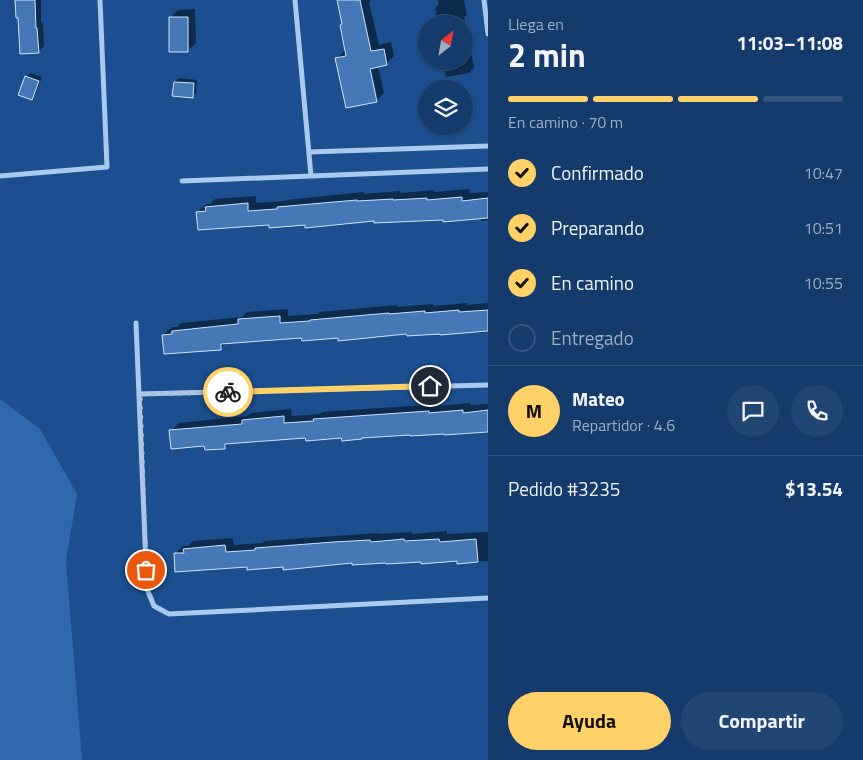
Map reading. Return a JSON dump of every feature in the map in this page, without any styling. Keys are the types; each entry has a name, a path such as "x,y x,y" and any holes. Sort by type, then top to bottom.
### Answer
{"street":[{"path":"0,176 108,167 100,0"},
{"path":"295,0 311,176"},
{"path":"484,0 488,34"},
{"path":"309,152 488,146"},
{"path":"182,181 488,169"},
{"path":"136,323 147,589 154,606 169,614 488,598"},
{"path":"140,394 488,385"}],"shaded area":[{"path":"0,399 40,429 77,494 66,561 82,760 0,760"}],"building":[{"path":"15,0 35,0 39,53 20,54"},
{"path":"337,0 360,0 371,51 384,49 387,65 370,69 377,102 346,108 335,58 346,56"},
{"path":"169,17 188,17 188,52 169,52"},
{"path":"25,76 39,81 32,100 18,95"},
{"path":"174,82 194,83 193,98 172,96"},
{"path":"462,197 462,201 488,198 488,218 443,222 443,220 374,223 374,221 305,228 305,225 269,228 269,225 198,230 196,212 206,211 205,207 248,203 248,211 357,200 427,198 427,200"},
{"path":"459,310 459,312 488,310 488,331 440,335 407,336 406,334 338,341 338,338 302,341 301,338 221,344 221,350 164,354 162,335 172,334 172,331 238,324 238,319 280,316 280,323 389,313 425,311 425,313"},
{"path":"463,410 463,413 488,410 488,432 410,435 342,441 341,438 306,441 305,438 225,444 225,449 205,450 204,446 171,449 169,430 242,424 242,420 284,416 284,423 314,421 313,419"},
{"path":"404,539 405,541 439,539 440,542 476,539 478,562 352,565 352,563 283,570 283,567 247,570 247,567 175,572 174,553 184,553 183,549 225,545 226,552 334,542 370,540 371,542"}],"way so far":[{"path":"146,570 140,394 228,392"}],"route":[{"path":"228,392 430,386"}]}
